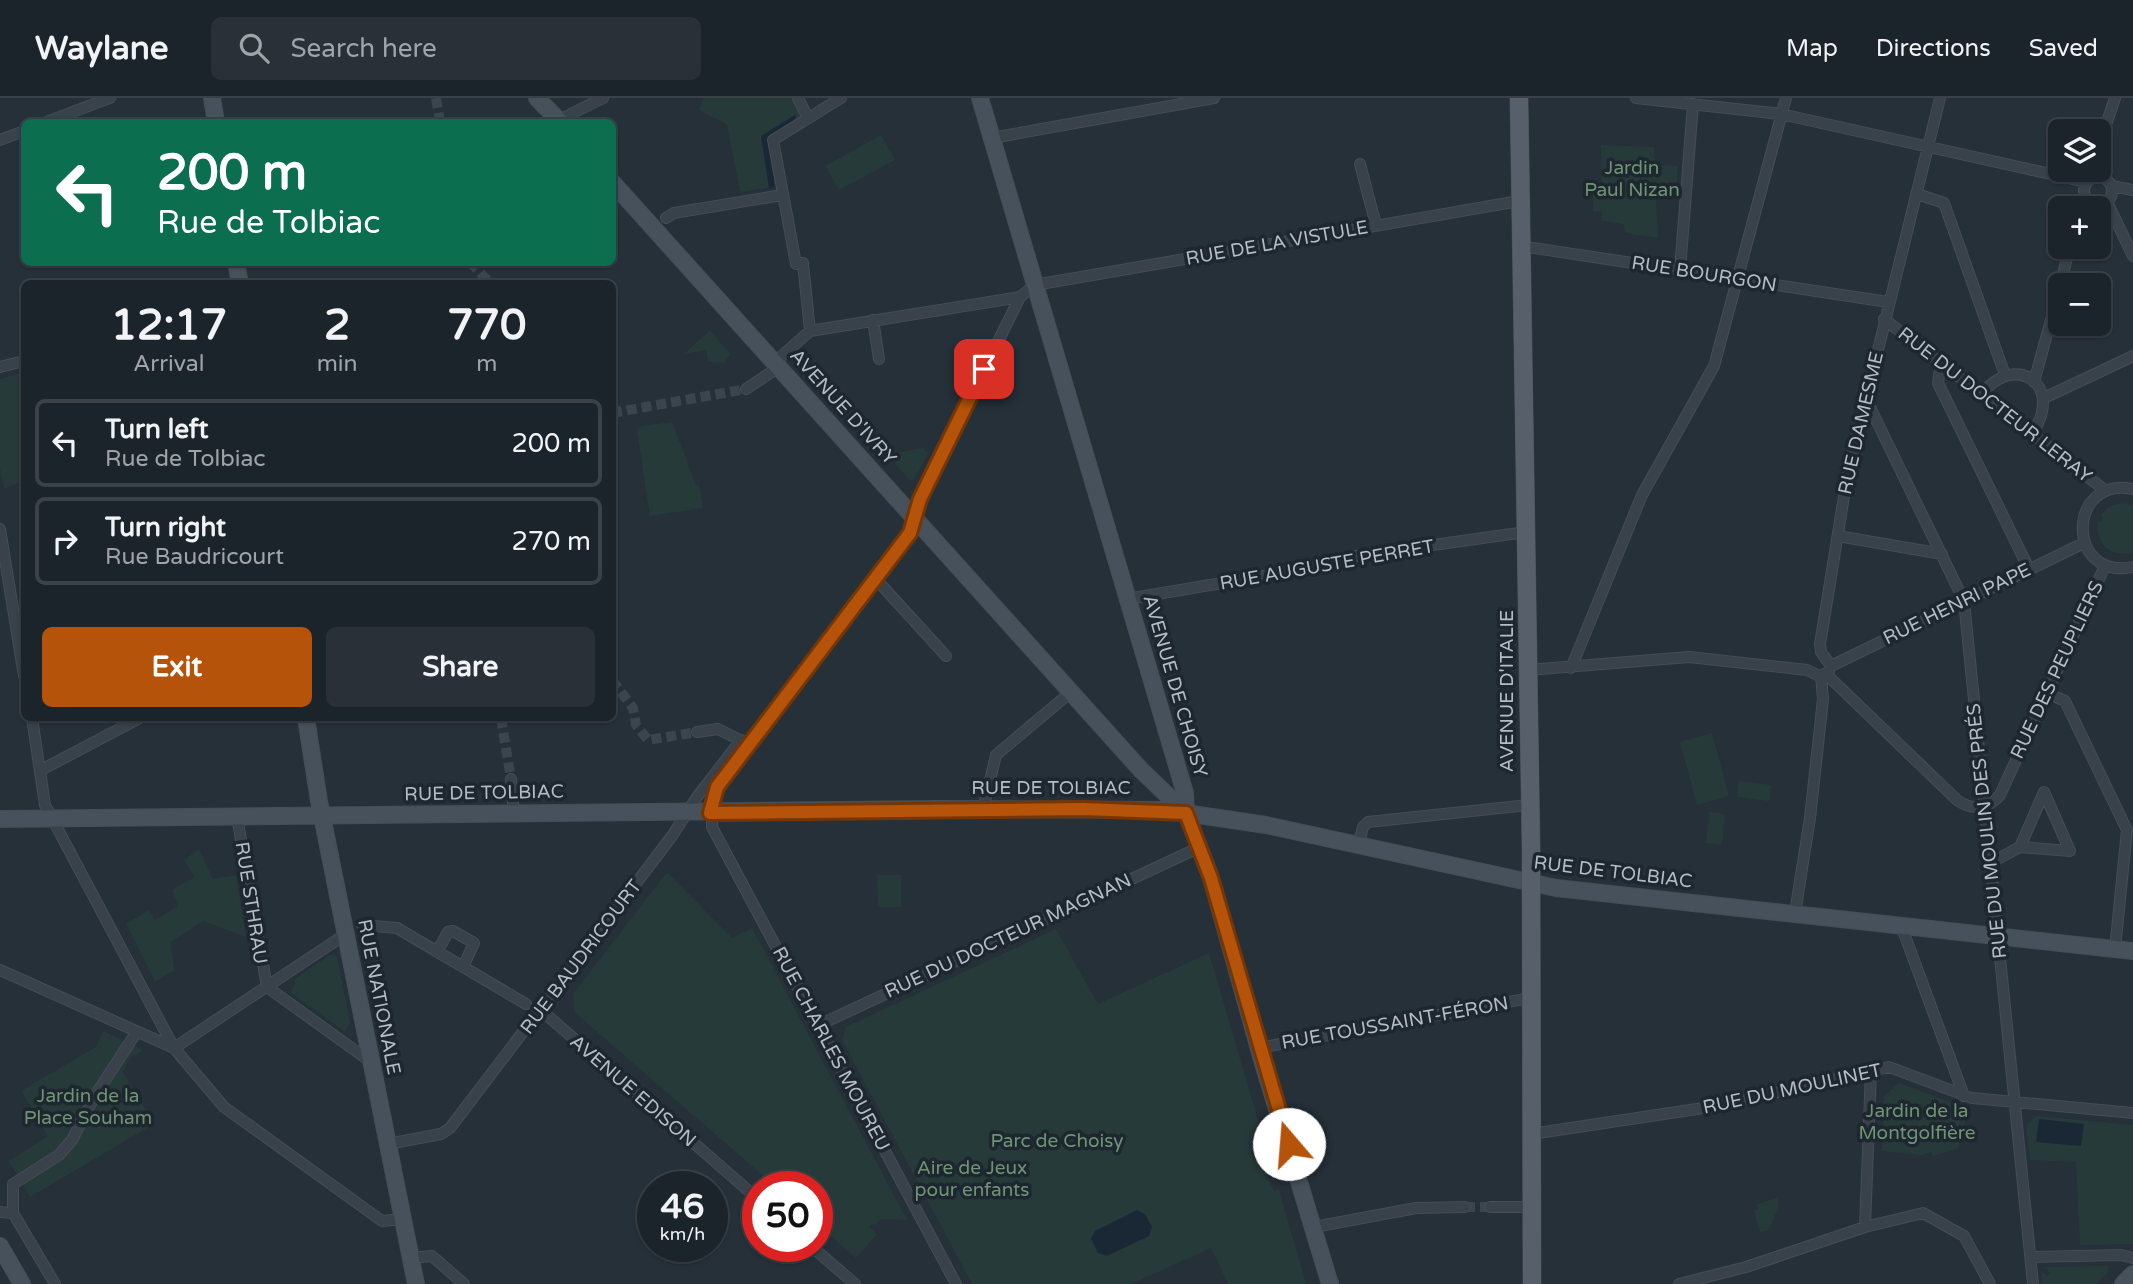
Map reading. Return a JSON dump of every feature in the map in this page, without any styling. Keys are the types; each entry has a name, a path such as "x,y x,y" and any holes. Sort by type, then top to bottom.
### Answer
{"main road":[{"path":"212,98 216,119"},
{"path":"537,98 556,119"},
{"name":"AVENUE DE CHOISY","path":"981,98 1185,793 1186,813 1215,890 1330,1284"},
{"name":"AVENUE D'ITALIE","path":"1519,98 1528,670 1532,1284"},
{"name":"AVENUE D'IVRY","path":"616,186 1141,770 1186,813"},
{"name":"RUE NATIONALE","path":"306,721 322,816 416,1284"},
{"name":"RUE DE TOLBIAC","path":"0,819 1144,809 1266,825 1530,883 2133,951"},
{"path":"0,1246 22,1284"},
{"path":"2123,1284 2133,1274"}],"street":[{"path":"54,119 110,98"},
{"path":"560,119 603,98"},
{"path":"798,98 808,118"},
{"path":"810,331 803,263 796,264 790,221 785,217 773,140 841,98"},
{"path":"992,138 1214,98"},
{"path":"1636,98 1781,114 1929,147 2048,168"},
{"path":"1571,668 1642,495 1714,366 1786,98"},
{"name":"RUE DAMESME","path":"1795,913 1810,818 1823,699 1820,649 1848,472 1940,98"},
{"path":"2108,119 2115,98"},
{"path":"1680,270 1693,104"},
{"path":"0,140 21,132"},
{"path":"1360,164 1376,225"},
{"path":"2109,182 2112,186 2110,196"},
{"path":"2112,186 2133,190"},
{"path":"1917,194 1944,203 2005,376"},
{"path":"666,218 674,213 782,195"},
{"name":"RUE DE LA VISTULE","path":"1035,285 1519,201"},
{"path":"2111,212 2133,256"},
{"name":"RUE BOURGON","path":"1521,246 1888,302"},
{"name":"RUE BAUDRICOURT","path":"388,1144 445,1132 541,1010 688,813 910,533 920,499 1020,297 1035,285"},
{"path":"746,389 777,365 810,331 1020,297"},
{"name":"RUE DU DOCTEUR LERAY","path":"1884,319 1983,393 2106,491"},
{"path":"873,320 878,359"},
{"path":"2034,382 2048,330"},
{"path":"2044,398 2133,356"},
{"path":"1941,361 1938,383 2029,569"},
{"path":"0,367 21,362"},
{"path":"1983,393 1996,378 2005,376 2021,375 2034,382 2044,398 2043,416 2033,432"},
{"name":"RUE DU MOULIN DES PRÉS","path":"1866,399 1964,601 2033,1284"},
{"path":"2133,489 2106,491 2087,508 2082,525 2084,542 2094,558 2105,566 2133,567"},
{"path":"0,529 21,658"},
{"name":"RUE AUGUSTE PERRET","path":"1128,599 1329,565 1341,558 1526,532"},
{"path":"1838,536 1942,554"},
{"name":"RUE HENRI PAPE","path":"1823,672 2084,542"},
{"name":"RUE DES PEUPLIERS","path":"1984,807 2000,795 2105,566"},
{"path":"875,578 946,656"},
{"path":"1528,670 1689,657 1823,672 1957,800 1967,806 1984,807"},
{"path":"984,810 996,755 1071,692"},
{"path":"2047,693 2065,701 2126,830 2115,949"},
{"path":"33,721 45,805 174,1048 224,1107 382,1221 403,1219"},
{"path":"41,770 134,721"},
{"path":"697,732 718,729 745,743"},
{"name":"RUE BAUDRICOURT","path":"710,813 717,787 745,743"},
{"path":"512,779 514,814"},
{"path":"1990,863 2020,847 2070,852 2046,788 2020,847"},
{"path":"1358,846 1364,825 1370,822 1528,805"},
{"name":"RUE CHARLES MOUREU","path":"710,813 712,827 956,1284"},
{"name":"RUE STHRAU","path":"237,817 267,987 371,1062"},
{"name":"RUE DU DOCTEUR MAGNAN","path":"819,1025 1198,848"},
{"path":"362,925 397,929 526,1004"},
{"path":"1901,925 1964,1096"},
{"path":"437,952 448,932 453,931 474,943 463,967"},
{"path":"174,1048 346,934"},
{"path":"0,970 174,1048"},
{"name":"RUE TOUSSAINT-FÉRON","path":"1259,1048 1530,998"},
{"name":"AVENUE EDISON","path":"541,1010 742,1185"},
{"path":"55,1284 13,1213 13,1184 53,1159 72,1140 94,1097 134,1036"},
{"name":"RUE DU MOULINET","path":"1531,1134 1717,1106 1889,1067 1964,1096 2133,1113"},
{"path":"1865,1227 1871,1070"},
{"path":"1314,1227 1416,1208 1465,1207"},
{"path":"1490,1207 1532,1207"},
{"path":"0,1212 13,1213"},
{"path":"1679,1284 1746,1267 1865,1227 1917,1213 1929,1215 1964,1236 1990,1284"},
{"path":"410,1258 432,1256 464,1284"},
{"path":"2031,1257 2132,1257"},
{"path":"830,1262 855,1284"}],"green space":[{"path":"704,98 794,98 803,118 768,140 775,187 740,192 727,124 699,110"},
{"path":"881,135 895,160 839,190 825,166"},
{"name":"Jardin Paul Nizan","path":"1601,145 1654,147 1654,158 1661,165 1678,166 1675,199 1656,198 1658,238 1625,233 1624,224 1602,221 1602,212 1593,211 1593,192 1602,192"},
{"path":"710,330 730,354 724,363 708,362 706,350 684,354"},
{"path":"21,373 21,482 4,489 0,468 0,379"},
{"path":"672,422 696,485 699,484 703,508 650,516 637,430 640,426"},
{"path":"924,448 928,454 913,480 909,480 889,456 892,453"},
{"path":"2123,503 2133,506 2133,552 2125,554 2106,547 2097,529 2098,521 2101,522 2103,517 2101,515 2110,506"},
{"path":"1712,733 1729,796 1697,805 1680,742"},
{"path":"1739,781 1771,785 1769,801 1737,797"},
{"path":"1709,812 1725,814 1722,845 1706,843"},
{"path":"199,849 213,879 236,875 246,937 203,921 171,942 174,970 155,982 126,924 149,910 155,920 178,906 172,890 195,877 184,860"},
{"path":"667,872 732,938 752,928 907,1220 882,1219 874,1225 872,1223 869,1227 877,1234 856,1258 833,1238 833,1171 758,1171 574,1012 573,994"},
{"path":"877,875 901,875 901,907 878,907"},
{"name":"Parc de Choisy","path":"1056,929 1098,1004 1209,953 1263,1137 1251,1143 1274,1191 1279,1190 1306,1284 1228,1284 1211,1248 1131,1284 972,1284 842,1040 846,1027"},
{"path":"330,955 337,956 350,1023 345,1032 290,992 296,982 293,980"},
{"name":"Jardin de la Place Souham","path":"103,1031 143,1050 130,1058 123,1072 154,1124 30,1197 9,1161 48,1136 21,1091 96,1047"},
{"name":"Jardin de la Montgolfière","path":"1899,1083 1968,1109 1959,1148 1933,1156 1931,1152 1921,1155 1882,1151 1884,1096"},
{"path":"2036,1116 2133,1125 2133,1244 2080,1245 2076,1162 2030,1160 2026,1126"},
{"path":"1777,1198 1777,1210 1772,1223 1767,1231 1760,1232 1754,1210 1758,1209 1757,1204"},
{"path":"2108,1266 2108,1272 2097,1284 2042,1284 2041,1271 2047,1276 2050,1273 2044,1267"}],"water":[{"path":"795,115 798,121 768,140 775,187 769,188 761,136"},
{"path":"2039,1119 2084,1124 2081,1146 2036,1142"},
{"path":"1137,1210 1145,1214 1152,1227 1149,1236 1107,1256 1098,1253 1091,1239 1095,1231"}],"tunnel":[{"path":"436,98 440,119"},
{"path":"474,266 487,280"},
{"path":"616,412 746,389"},
{"path":"616,685 633,708 636,725 648,740 697,732"},
{"path":"501,721 511,779"},
{"path":"1465,1207 1490,1207"}],"route":[{"path":"984,369 920,499 910,533 851,608 834,637 717,787 712,797 710,813 1144,809 1186,813 1226,926 1263,1063 1289,1144"}],"park label":[{"name":"Aire de Jeux pour enfants","path":"972,1179"}]}
